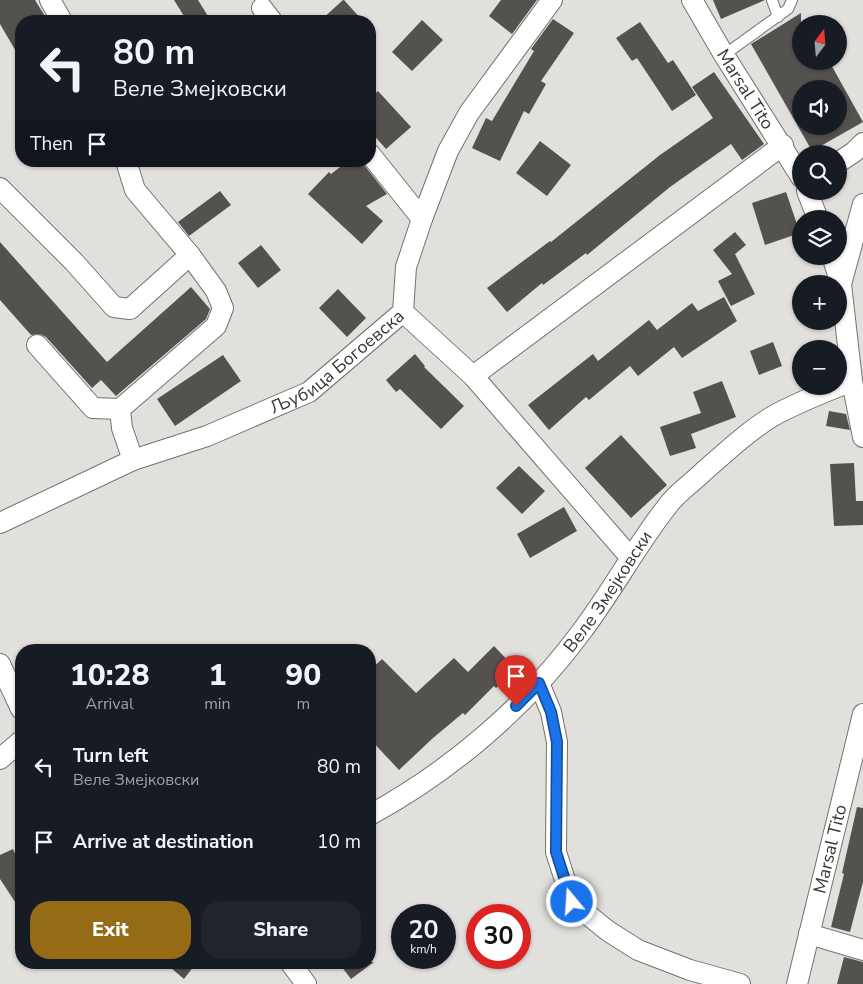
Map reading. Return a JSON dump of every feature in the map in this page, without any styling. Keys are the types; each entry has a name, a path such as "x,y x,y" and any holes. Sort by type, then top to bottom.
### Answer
{"street":[{"path":"50,0 59,15"},
{"name":"Љубица Богоевска","path":"0,523 133,460 207,436 309,392 403,312 406,267 448,151 469,114 552,0"},
{"name":"Marsal Tito","path":"692,0 724,55 792,162"},
{"path":"847,157 863,143"},
{"path":"473,376 783,146"},
{"path":"376,162 422,219"},
{"path":"37,345 93,408 120,409 216,326 223,308 216,291 190,255 136,190 128,167"},
{"path":"0,188 74,262 114,307 122,310 130,309 190,255"},
{"path":"844,275 863,204"},
{"path":"403,312 473,376 630,557"},
{"path":"847,330 852,381 863,437"},
{"name":"Веле Змејковски","path":"376,812 408,794 482,740 539,683 582,631 630,557 671,502 746,435 773,417 802,402 852,381"},
{"path":"120,409 122,428 133,460"},
{"path":"0,664 15,696"},
{"path":"539,683 551,712 557,742 556,852 572,902 608,931 638,950 690,970 740,984"},
{"name":"Marsal Tito","path":"797,984 863,714"},
{"path":"0,759 15,746"},
{"path":"809,934 863,950"},
{"path":"295,969 306,984"}],"lane":[{"path":"772,0 778,17"},
{"path":"724,55 788,9 792,0"}],"building":[{"path":"0,0 35,0 44,15 15,15 15,50 0,24"},
{"path":"174,0 198,0 207,15 183,15"},
{"path":"343,0 358,15 327,15"},
{"path":"501,0 537,0 512,34 489,16"},
{"path":"713,0 765,0 721,19"},
{"path":"553,19 574,33 541,81 546,84 529,114 524,111 500,161 472,148 486,118 492,121 534,51 531,49"},
{"path":"792,19 792,70 834,70 840,80 792,80 792,116 751,44"},
{"path":"422,20 443,40 412,71 392,52"},
{"path":"640,22 668,63 673,60 696,95 672,111 637,58 632,61 616,38"},
{"path":"714,72 764,144 742,160 731,144 670,187 587,255 586,253 543,285 542,283 507,312 487,288 551,242 660,155 713,118 692,87"},
{"path":"378,91 411,127 386,149 376,138 376,93"},
{"path":"847,93 863,122 847,131"},
{"path":"803,135 840,135 823,145 809,145"},
{"path":"540,141 571,165 547,196 516,173"},
{"path":"340,167 366,167 387,194 366,206 383,221 362,244 308,194 329,172 331,174"},
{"path":"220,191 231,205 189,236 178,222"},
{"path":"786,192 792,210 792,236 765,245 752,203"},
{"path":"735,232 746,245 735,254 755,294 731,306 718,281 732,274 713,250"},
{"path":"0,242 107,362 191,287 210,309 206,319 116,396 101,380 92,388 46,337 40,334 31,335 0,300"},
{"path":"261,245 281,270 258,288 238,263"},
{"path":"338,289 366,318 347,337 319,308"},
{"path":"724,297 737,321 682,358 674,347 638,376 630,366 589,400 586,397 549,430 528,405 593,354 598,361 649,320 657,330 692,303 698,311"},
{"path":"773,342 782,366 759,375 750,351"},
{"path":"415,354 424,367 464,406 441,429 400,389 396,392 386,380"},
{"path":"223,355 241,381 175,426 157,399"},
{"path":"722,381 736,417 691,434 696,448 670,456 660,427 701,413 693,392"},
{"path":"829,411 846,414 850,430 826,426"},
{"path":"621,435 667,485 631,518 585,468"},
{"path":"854,463 856,501 863,501 863,525 834,526 830,464"},
{"path":"519,466 545,491 522,514 496,488"},
{"path":"564,507 577,531 530,558 517,534"},
{"path":"494,646 516,669 496,688 494,686 465,715 463,713 433,738 399,770 376,745 376,664 382,659 416,693 454,658 468,672"},
{"path":"857,807 863,808 863,882 850,932 831,927"},
{"path":"13,849 15,854 15,902 0,879 0,855"},
{"path":"844,957 863,962 863,984 837,984"},
{"path":"172,969 192,969 184,979"},
{"path":"343,969 365,969 351,979"}],"route":[{"path":"516,706 539,683 551,712 557,742 556,852 572,902"}]}
